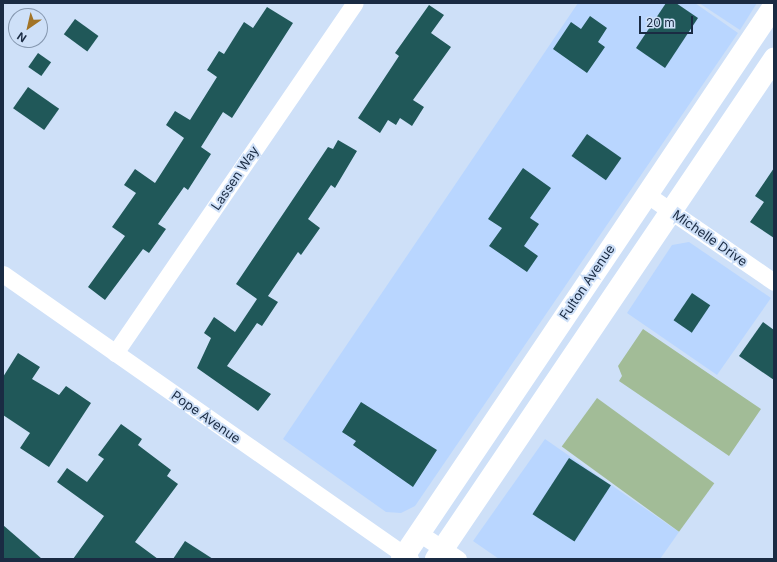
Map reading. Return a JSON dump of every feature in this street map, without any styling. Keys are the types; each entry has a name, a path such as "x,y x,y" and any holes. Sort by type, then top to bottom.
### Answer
{"main road":[{"name":"Fulton Avenue","path":"405,558 419,533 774,6"},
{"path":"446,556 671,211 774,59"}],"street":[{"name":"Lassen Way","path":"115,353 355,3"},
{"name":"Michelle Drive","path":"646,194 774,282"},
{"name":"Pope Avenue","path":"3,274 405,558"},
{"path":"419,533 446,556"}],"shaded area":[{"path":"578,3 695,3 738,33 415,506 401,513 386,512 283,439"},
{"path":"699,3 757,3 740,30"},
{"path":"689,242 771,298 717,375 627,313 672,245"},
{"path":"545,439 679,532 660,559 499,559 473,541"}],"green space":[{"path":"643,329 761,409 729,456 619,381 622,376 618,366"},
{"path":"597,398 714,483 679,532 562,447"}],"building":[{"path":"666,3 676,3 698,18 665,68 636,48"},
{"path":"429,5 444,15 431,33 451,47 413,100 424,107 412,126 400,118 396,125 388,120 380,133 358,118 399,56 395,53"},
{"path":"267,7 293,23 232,118 223,112 201,147 211,154 188,190 184,187 158,224 166,229 149,253 143,249 105,300 88,287 125,236 112,227 136,193 124,185 135,169 155,183 184,138 166,125 175,111 190,120 217,77 207,70 219,51 224,54 244,22 253,28"},
{"path":"590,16 607,28 598,42 605,47 587,73 553,49 571,22 581,29"},
{"path":"75,19 98,36 87,51 64,34"},
{"path":"38,53 51,62 41,76 28,67"},
{"path":"28,87 59,109 44,130 13,108"},
{"path":"587,134 621,158 606,180 572,156"},
{"path":"338,140 357,151 335,188 331,185 308,219 320,228 301,255 298,252 268,296 278,302 262,326 257,323 227,366 271,394 258,411 197,368 211,338 204,333 214,317 235,332 257,299 236,284 328,147 333,149"},
{"path":"523,168 551,188 530,218 539,224 524,246 538,256 527,272 489,246 502,228 488,219"},
{"path":"774,168 774,238 750,222 764,202 755,196"},
{"path":"692,293 710,305 692,333 674,320"},
{"path":"763,322 774,330 774,380 739,356"},
{"path":"18,353 40,367 32,379 59,395 66,386 91,403 49,467 20,448 30,433 3,415 3,377"},
{"path":"361,402 437,450 413,487 353,445 356,441 342,432"},
{"path":"121,424 142,439 138,445 171,470 167,476 178,484 135,542 158,559 73,559 104,516 57,482 67,468 87,482 104,459 98,455"},
{"path":"569,458 611,485 574,541 533,514"},
{"path":"3,525 42,559 3,559"},
{"path":"185,541 213,559 173,559"}]}
